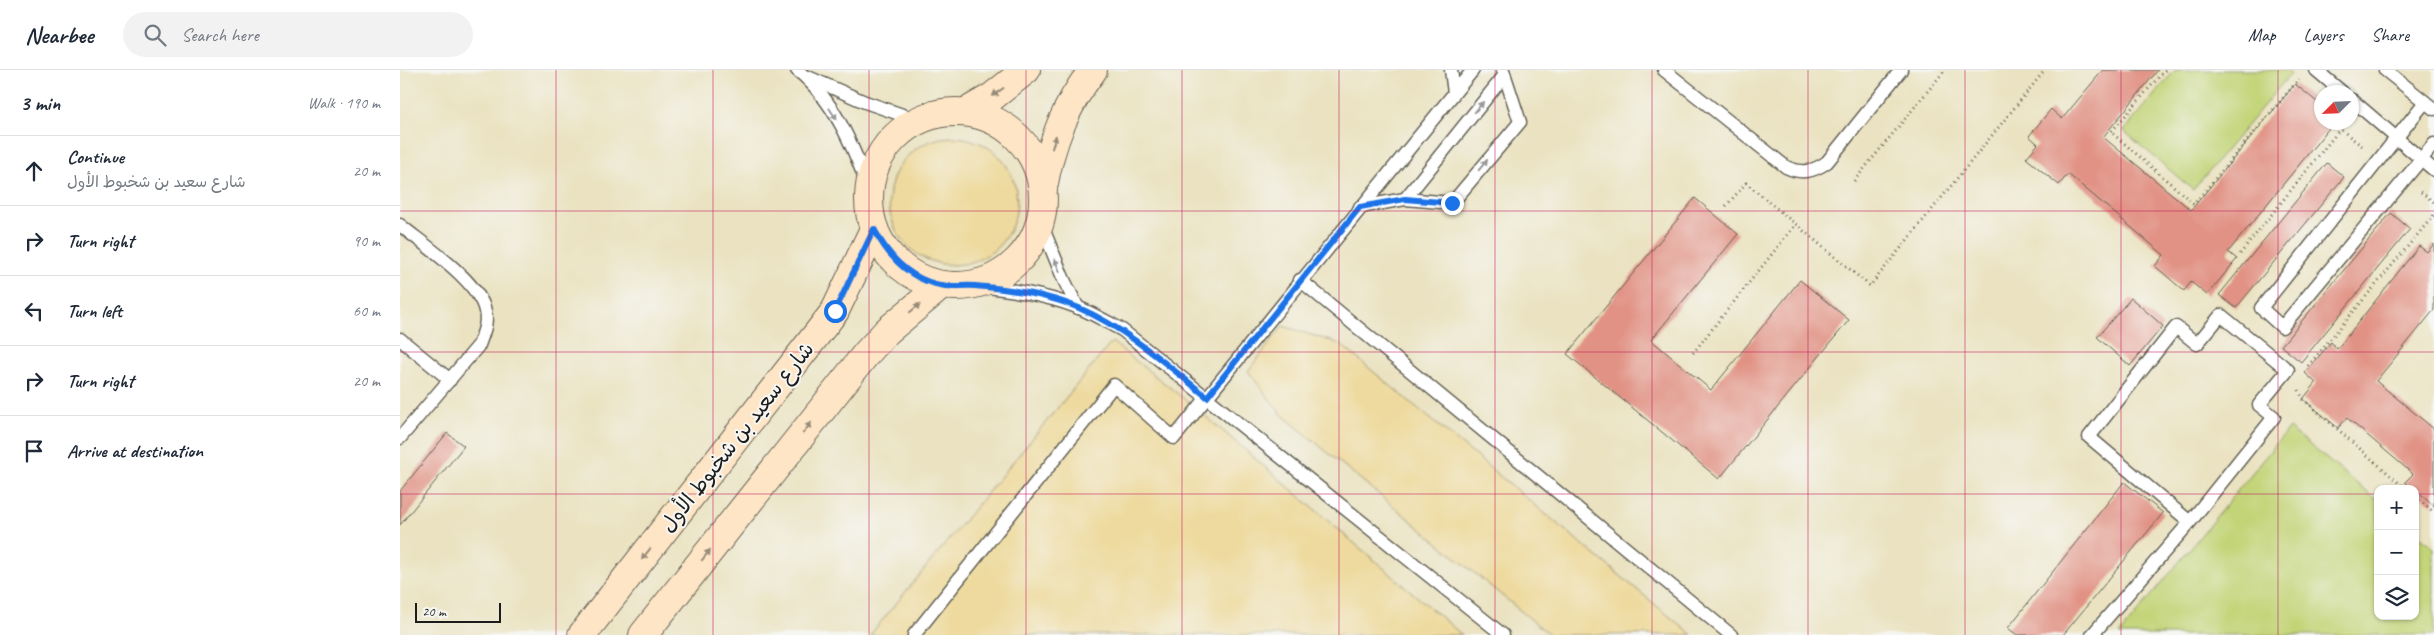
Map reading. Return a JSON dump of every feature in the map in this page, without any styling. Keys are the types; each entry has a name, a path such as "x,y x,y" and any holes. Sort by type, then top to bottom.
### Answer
{"main road":[{"path":"968,111 992,97 1026,70"},
{"path":"1043,190 1037,167 1030,154 1010,130 991,118 968,111 942,112 918,120 894,137 876,162 869,190 869,210 874,229 885,250 901,266 920,279 942,285 970,285 994,278 1015,264 1031,244 1040,221 1043,190 1056,135 1067,109 1093,70"},
{"name":"شارع سعيد بن شخبوط الأول","path":"582,635 835,311 874,229"},
{"path":"643,635 866,354 888,331 942,285"}],"lane":[{"path":"1450,70 1454,93"},
{"path":"914,635 1114,385 1174,438 1300,280 1473,70"},
{"path":"1664,70 1786,167 1802,172 1819,168 1827,162 1901,70"},
{"path":"2385,70 2430,105 2397,139 2261,308 2282,327 2434,144"},
{"path":"2310,71 2331,85"},
{"path":"800,73 865,102 918,120"},
{"path":"800,73 825,101 843,129 869,190"},
{"path":"1360,207 1405,199 1452,203 1520,122 1504,73"},
{"path":"1405,199 1504,73"},
{"path":"2359,106 2434,170"},
{"path":"1040,221 1064,280 1078,308"},
{"path":"400,225 465,279 477,292 485,311 486,327 480,345 400,438"},
{"path":"1300,280 1731,635"},
{"path":"970,285 1043,296 1078,308 1122,330 1503,635"},
{"path":"2092,635 2190,522 2274,417 2259,405 2288,370 2221,315 2198,344 2176,327 2089,436 2190,522"},
{"path":"400,339 450,380"}],"path":[{"path":"1854,181 1946,70"},
{"path":"1726,206 1746,183 1870,286 2045,70"},
{"path":"2165,70 2112,132 2194,204 2310,71"},
{"path":"2240,254 2339,130"},
{"path":"2308,367 2434,215"},
{"path":"1693,353 1796,224"},
{"path":"2295,382 2302,399 2401,485"},
{"path":"2419,499 2434,512"}],"green space":[{"path":"2175,70 2288,70 2291,73 2193,190 2124,131"},
{"path":"2289,428 2374,498 2374,620 2419,620 2419,535 2434,548 2434,635 2119,635"}],"sand":[{"path":"953,137 977,142 989,148 998,156 1006,165 1012,177 1017,201 1012,225 1006,237 998,246 989,254 977,260 953,265 929,260 917,254 908,246 900,237 894,225 889,201 894,177 900,165 908,156 917,148 929,142"},
{"path":"1283,326 1340,344 1692,635 1550,635 1281,414 1248,371"},
{"path":"1112,342 1197,409 1462,635 870,635"}],"building":[{"path":"2103,70 2158,70 2103,137 2191,210 2295,84 2314,99 2314,130 2327,130 2228,252 2237,259 2207,295 2191,282 2184,291 2155,266 2164,255 2068,174 2059,185 2026,158 2038,144 2029,136 2051,109 2062,119"},
{"path":"2327,163 2344,177 2236,308 2219,295"},
{"path":"1695,198 1738,234 1651,340 1711,390 1800,280 1849,320 1719,479 1567,354"},
{"path":"2391,213 2410,229 2301,362 2281,346"},
{"path":"2434,244 2434,310 2376,381 2434,429 2434,506 2419,494 2419,485 2409,485 2405,482 2413,474 2347,418 2338,428 2303,399 2316,383 2305,373 2331,342 2337,349 2419,246 2427,252"},
{"path":"2131,298 2163,326 2130,366 2097,337"},
{"path":"447,433 464,446 400,525 400,491"},
{"path":"2124,482 2163,513 2063,635 2017,635 2008,628"}],"route":[{"path":"835,311 856,271 874,229 885,250 901,266 920,279 956,287 970,285 1007,289 1043,296 1078,308 1122,330 1207,397 1360,207 1405,199 1452,203"}]}
